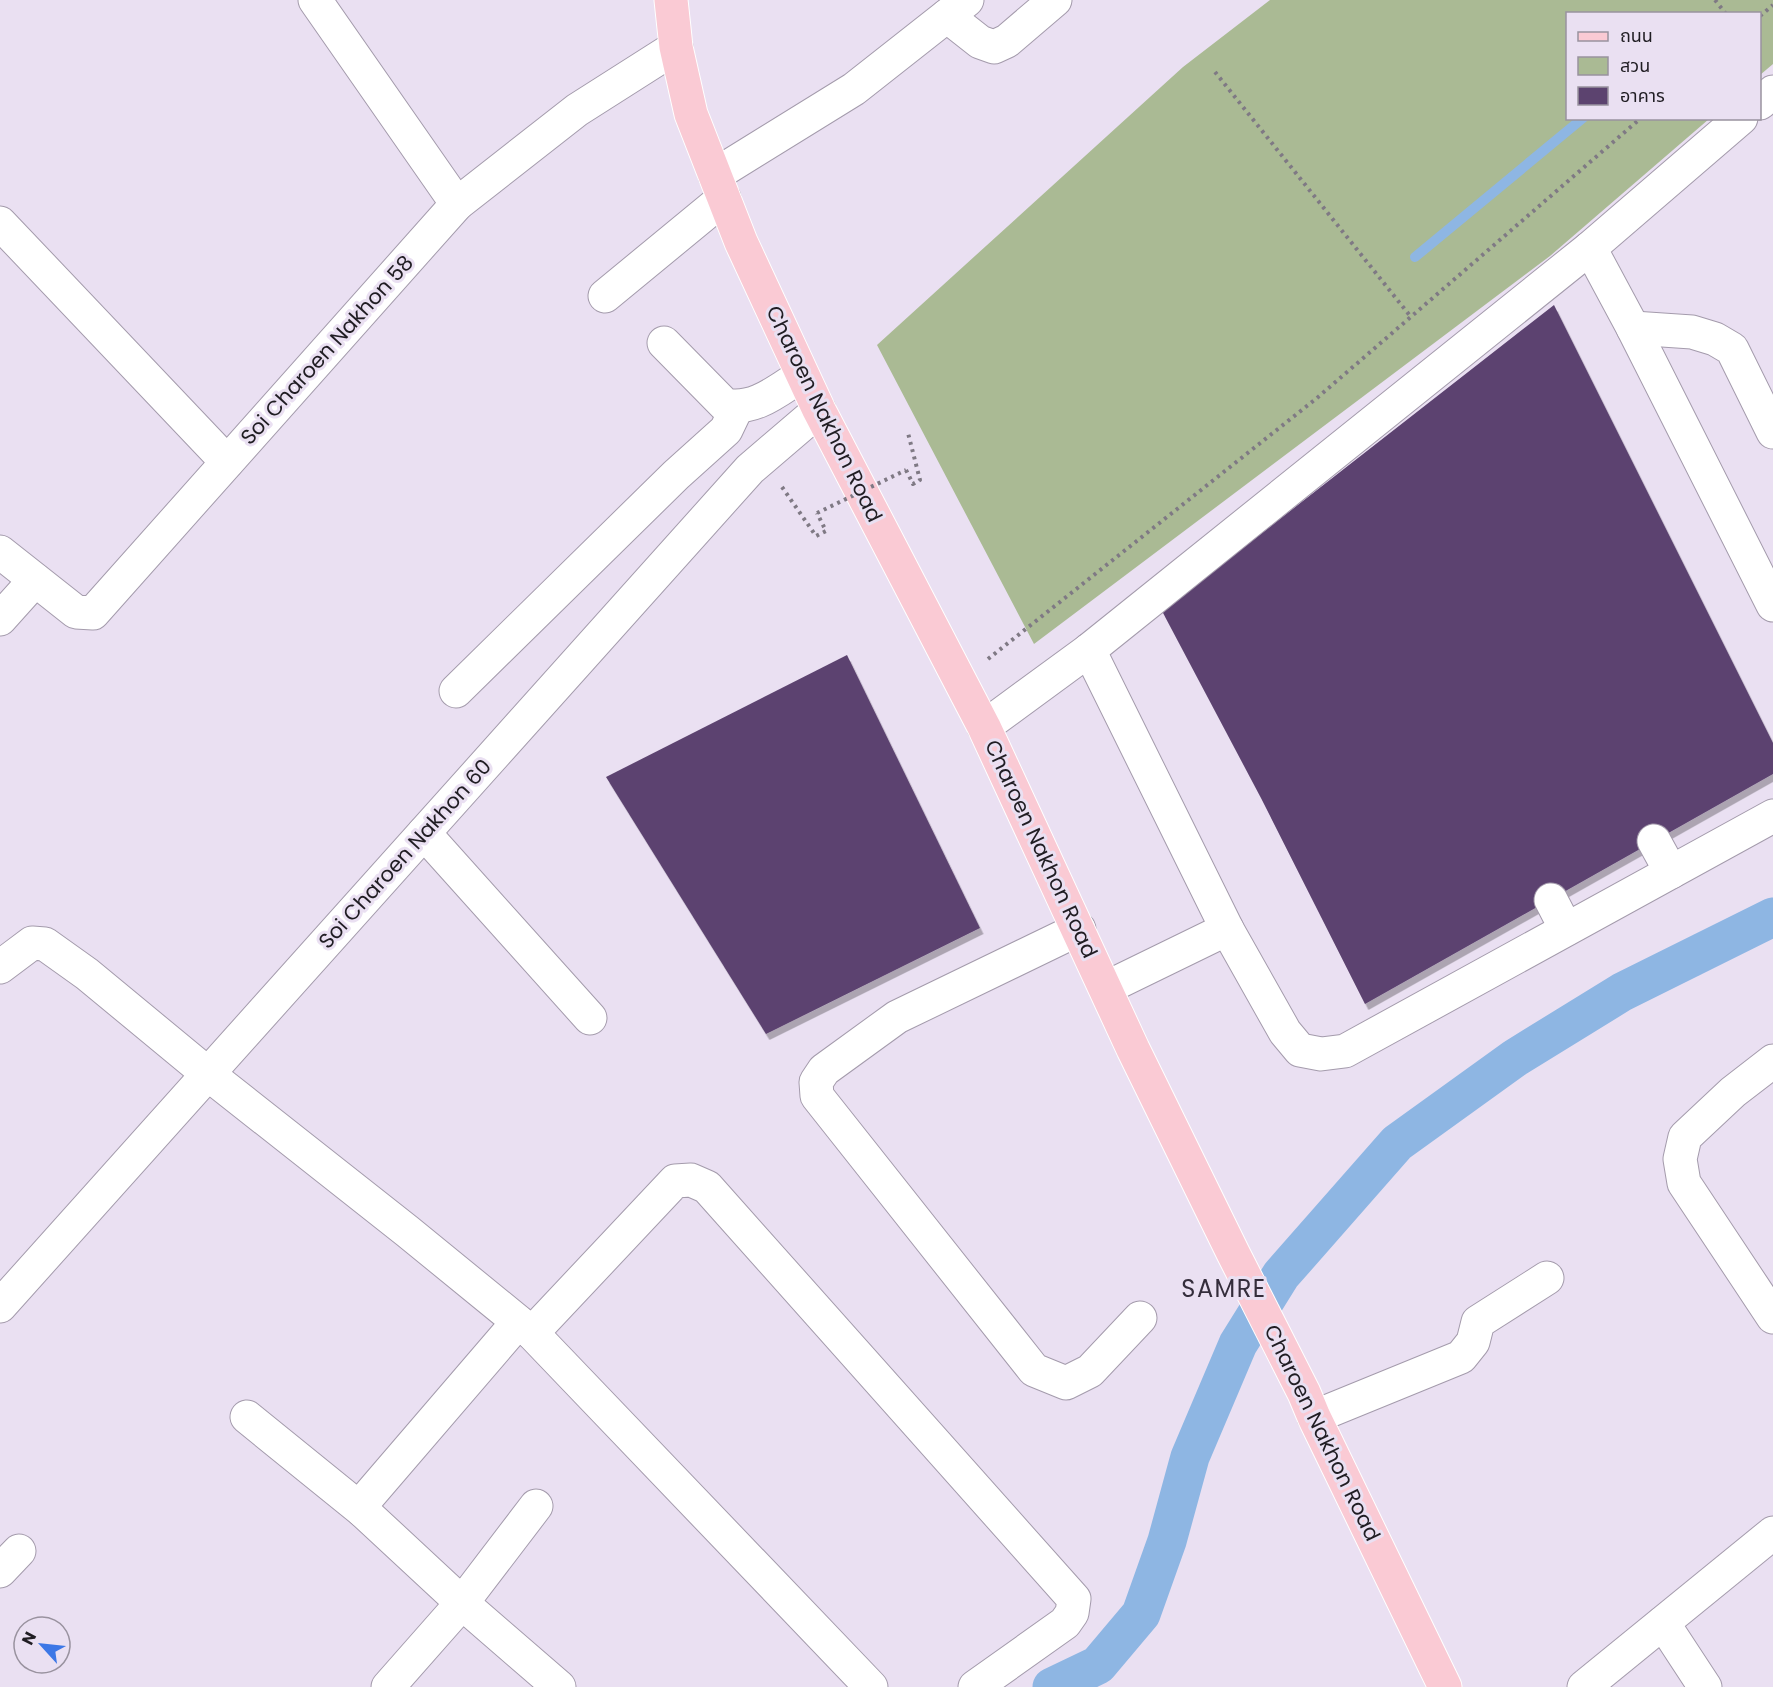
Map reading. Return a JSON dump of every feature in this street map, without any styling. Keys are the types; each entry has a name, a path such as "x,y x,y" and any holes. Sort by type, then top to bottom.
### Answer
{"main road":[{"name":"Charoen Nakhon Road","path":"671,0 676,47 691,114 741,242 802,375 984,727 1233,1253 1445,1687"}],"street":[{"path":"315,0 456,204"},
{"path":"605,296 719,186 854,89 957,8 980,42 994,47 1007,41 1055,0"},
{"name":"Soi Charoen Nakhon 58","path":"0,552 76,612 93,613 456,204 577,110 676,47"},
{"path":"1761,102 1773,92"},
{"path":"984,727 1089,650 1590,248 1739,120"},
{"path":"0,223 227,462"},
{"path":"1590,248 1773,605"},
{"path":"1633,328 1692,332 1715,339 1731,350 1773,432"},
{"path":"663,342 725,405 737,407 751,405 802,375"},
{"path":"456,692 676,475 726,430 737,407"},
{"name":"Soi Charoen Nakhon 60","path":"0,1306 750,469 819,410"},
{"path":"0,619 35,580"},
{"path":"1089,650 1227,929 1285,1032 1300,1050 1322,1054 1345,1051 1773,816"},
{"path":"424,833 590,1018"},
{"path":"1654,841 1671,872"},
{"path":"1551,900 1566,930"},
{"path":"1106,988 1227,929"},
{"path":"1079,930 897,1017 824,1070 816,1082 817,1096 1034,1370 1066,1383 1089,1371 1140,1318"},
{"path":"0,967 32,943 45,944 87,974 208,1074 525,1327 871,1687"},
{"path":"1773,1061 1733,1092 1685,1137 1680,1159 1684,1183 1773,1317"},
{"path":"363,1511 366,1499 525,1327 675,1181 691,1180 707,1187 1074,1599 1072,1613 1065,1623 975,1687"},
{"path":"1309,1405 1461,1357 1473,1342 1479,1322 1547,1278"},
{"path":"247,1417 363,1511 462,1603 559,1687"},
{"path":"388,1687 462,1603 536,1506"},
{"path":"1584,1687 1773,1533"},
{"path":"1663,1623 1705,1687"}],"path":[{"path":"1715,0 1724,12"},
{"path":"1761,15 1773,5"},
{"path":"1215,72 1411,317"},
{"path":"960,681 1317,398 1639,120"},
{"path":"781,486 816,536 826,531 817,513 906,470 913,484 920,480 908,433"}],"green space":[{"path":"1270,0 1773,0 1773,64 1761,74 1761,12 1566,12 1566,120 1708,120 1550,256 1034,644 877,345 1183,67"}],"building":[{"path":"1554,305 1773,743 1773,774 1365,1004 1261,798 1162,611"},
{"path":"847,655 980,928 766,1034 606,777"}],"waterway":[{"path":"1415,257 1581,120"},
{"path":"1052,1687 1098,1665 1141,1614 1167,1541 1190,1457 1238,1344 1281,1275 1397,1143 1515,1058 1622,992 1773,917"}],"district":[{"name":"SAMRE","path":"1224,1289"}]}
